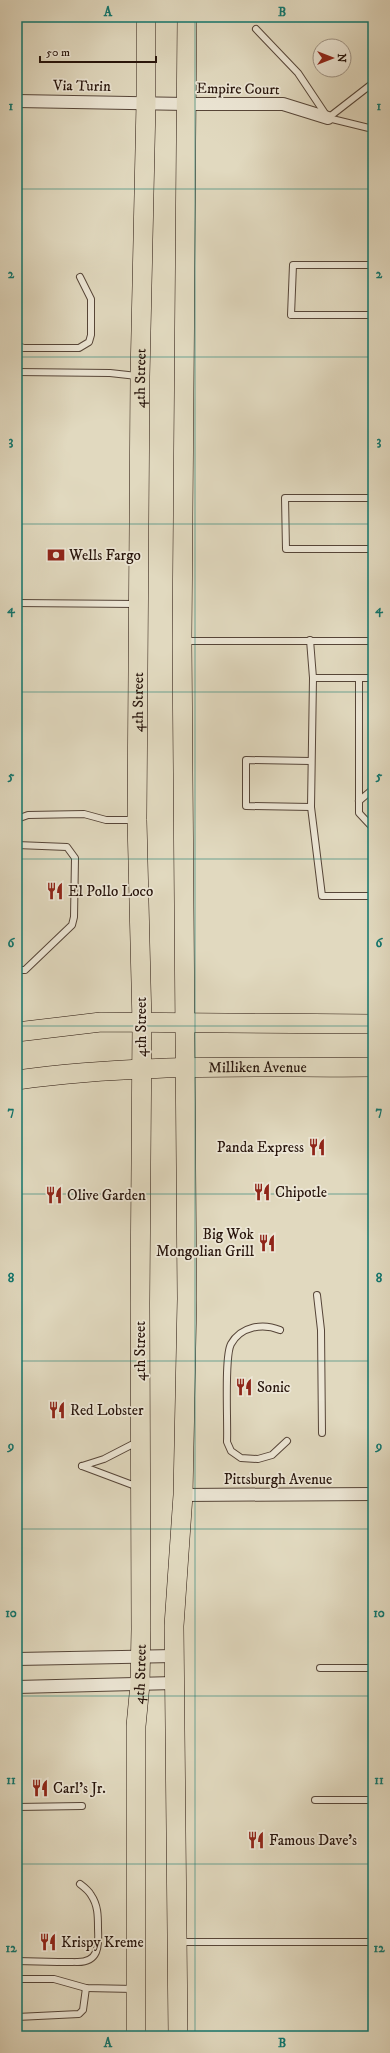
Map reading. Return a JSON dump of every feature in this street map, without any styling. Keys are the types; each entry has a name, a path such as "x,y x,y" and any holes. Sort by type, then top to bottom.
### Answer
{"main road":[{"name":"4th Street","path":"136,2036 136,1726 141,1657 140,1440 142,1023 137,820 138,604 146,17"},
{"path":"178,2036 174,1626 183,1495 187,1299 182,641 187,17"},
{"path":"17,1032 101,1022 373,1024"},
{"name":"Milliken Avenue","path":"17,1080 65,1073 141,1068 373,1067"}],"street":[{"name":"Via Turin","path":"17,101 146,103"},
{"name":"Empire Court","path":"146,103 283,104 328,118"},
{"name":"Pittsburgh Avenue","path":"183,1495 373,1494"},
{"path":"17,1659 174,1656"},
{"path":"17,1687 174,1683"}],"lane":[{"path":"256,29 298,73 328,118 373,129"},
{"path":"328,118 373,83"},
{"path":"373,265 293,265 291,315 373,315"},
{"path":"17,346 24,348 79,348 89,342 91,335 91,299 80,277"},
{"path":"17,372 110,373 140,376"},
{"path":"373,498 285,498 286,548 373,550"},
{"path":"17,603 138,604"},
{"path":"310,640 313,678 311,807 322,896 373,896"},
{"path":"182,641 310,640 373,642"},
{"path":"313,678 373,678"},
{"path":"359,678 359,812 373,828"},
{"path":"311,761 246,760 246,806 311,807"},
{"path":"359,801 373,789"},
{"path":"17,819 28,815 84,814 106,820 137,820"},
{"path":"17,845 67,847 75,858 74,917 72,925 25,970 17,970"},
{"path":"317,1295 322,1330 322,1433"},
{"path":"280,1330 272,1327 251,1328 240,1333 231,1344 228,1359 227,1442 231,1451 242,1458 258,1459 272,1455 287,1441"},
{"path":"140,1440 104,1459 82,1466 140,1487"},
{"path":"320,1668 373,1668"},
{"path":"314,1800 373,1800"},
{"path":"17,1806 82,1806"},
{"path":"17,1961 84,1963 91,1959 96,1953 99,1943 98,1908 91,1894 80,1884"},
{"path":"177,1942 373,1942"},
{"path":"17,1979 54,1979 86,1988 136,1989"},
{"path":"17,2016 79,2014 83,2010 86,1988"}],"place":[{"name":"Wells Fargo","path":"56,555"},
{"name":"El Pollo Loco","path":"55,891"},
{"name":"Panda Express","path":"317,1147"},
{"name":"Chipotle","path":"262,1192"},
{"name":"Olive Garden","path":"54,1195"},
{"name":"Big Wok Mongolian Grill","path":"267,1243"},
{"name":"Sonic","path":"244,1387"},
{"name":"Red Lobster","path":"57,1410"},
{"name":"Carl's Jr.","path":"40,1788"},
{"name":"Famous Dave's","path":"256,1840"},
{"name":"Krispy Kreme","path":"48,1942"}]}
